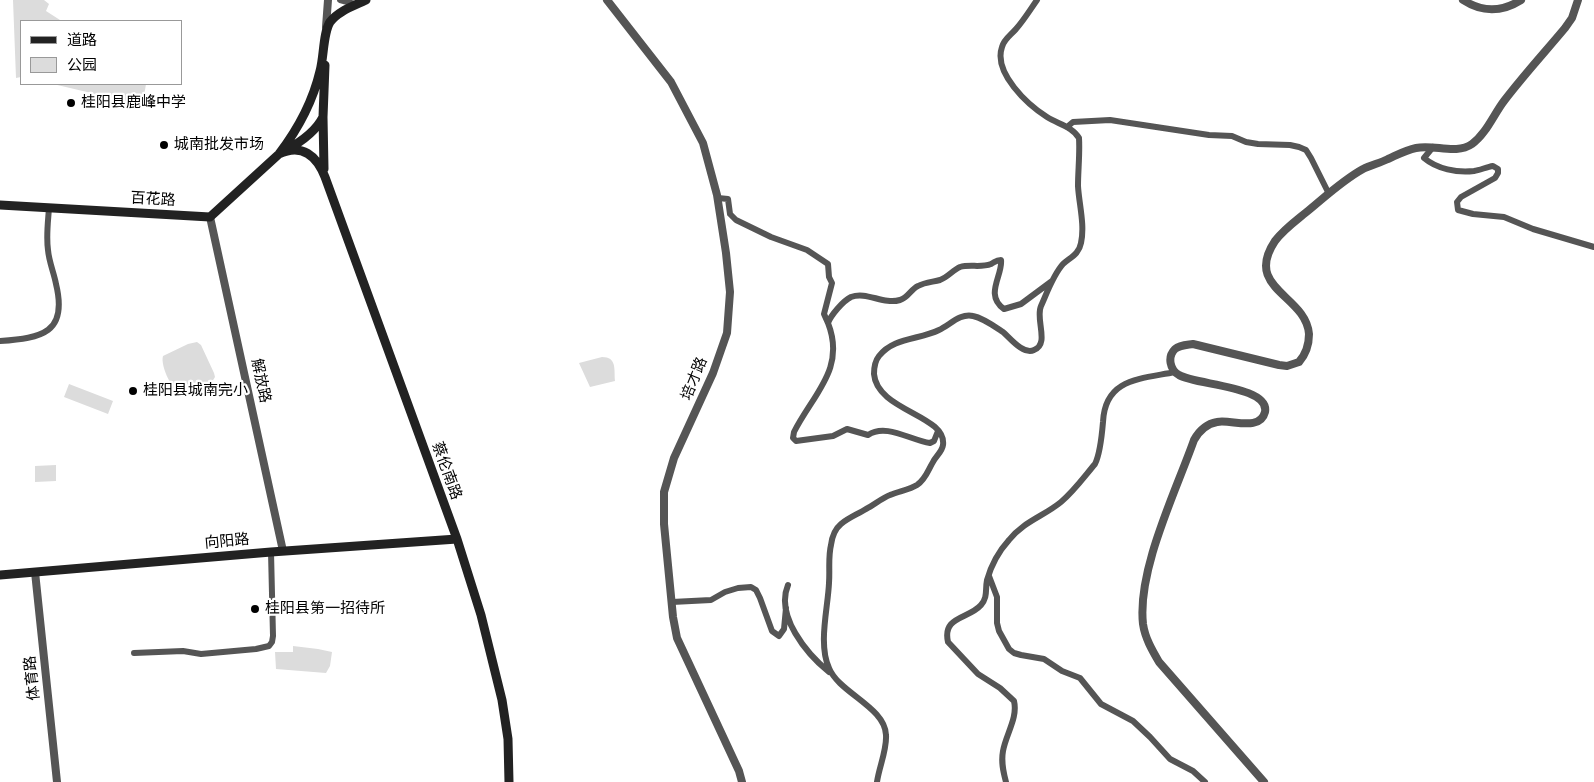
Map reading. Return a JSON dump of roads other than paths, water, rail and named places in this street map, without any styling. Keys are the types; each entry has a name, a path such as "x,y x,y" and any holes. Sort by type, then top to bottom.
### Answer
{"main road":[{"path":"279,154 301,121 312,97 323,58 326,32 334,17 363,2"},
{"path":"210,217 279,154 297,143 321,121 324,113 326,32"},
{"name":"蔡伦南路","path":"324,113 323,154 325,177"},
{"name":"蔡伦南路","path":"279,154 293,150 308,153 319,163 325,177 457,539 481,615 502,700 508,739 509,782"},
{"name":"百花路","path":"0,205 210,217"},
{"name":"向阳路","path":"0,575 270,552 457,539"}],"street":[{"path":"326,32 328,0"},
{"path":"340,0 351,4 363,2"},
{"name":"培才路","path":"607,0 671,82 703,142 718,198 730,292 727,333 708,387 674,458 664,492 664,524 672,602 678,638 739,771 742,782"},
{"path":"834,676 829,668 825,646 825,615 830,580 829,561 834,533 840,524 888,496 910,488 925,478 943,444 941,434 929,422 892,402 884,395 877,385 874,376 874,364 879,355 898,342 940,330 955,320 971,315 993,326 1022,348 1029,351 1034,350 1042,342 1039,310 1061,267 1076,254 1082,241 1078,187 1079,138 1076,133 1067,127 1045,116 1023,97 1003,72 1000,57 1001,48 1005,40 1015,31 1036,0"},
{"path":"1464,0 1479,8 1490,10 1506,8 1521,0"},
{"path":"1264,782 1159,662 1147,640 1144,626 1143,594 1155,548 1194,440 1199,432 1215,422 1227,421 1243,424 1261,420 1265,407 1262,400 1257,396 1232,388 1189,380 1175,372 1170,364 1171,356 1175,349 1183,345 1193,344 1279,366 1287,366 1299,362 1308,346 1308,327 1301,311 1278,292 1270,280 1267,265 1268,256 1275,241 1283,232 1329,194 1365,168 1416,148 1454,149 1472,144 1480,136 1506,98 1565,28 1572,18 1578,0"},
{"path":"1067,127 1073,122 1110,120 1209,135 1232,136 1258,144 1299,147 1306,150 1329,194"},
{"path":"1433,147 1424,158 1431,163 1450,170 1475,171 1493,166 1498,169 1496,178 1461,197 1457,202 1458,210 1473,214 1504,217 1594,247"},
{"path":"718,198 728,199 730,214 736,220 771,237 807,250 828,264 832,284 824,314 833,339 832,365 816,398 794,432 793,438 796,441 833,436 847,429 868,435 878,430 889,431 930,443 934,441 938,432"},
{"path":"0,341 40,334 52,328 59,315 60,304 48,252 49,208"},
{"name":"解放路","path":"210,217 283,551"},
{"path":"828,323 850,298 864,296 886,301 900,301 905,299 914,288 920,285 941,279 962,267 990,264 998,259 1001,260 1002,264 995,282 996,297 998,303 1004,308 1021,304 1053,280"},
{"path":"1006,782 1002,771 1002,752 1012,724 1014,701 1000,688 978,674 948,642 947,637 950,625 955,620 978,608 985,600 988,576 999,553 1016,531 1061,502 1095,464 1104,409 1113,393 1138,378 1175,372"},
{"path":"134,653 183,651 201,654 269,646 273,636 270,552"},
{"name":"体育路","path":"35,572 57,782"},
{"path":"988,576 997,597 997,624 999,632 1009,649 1021,656 1044,659 1062,671 1080,678 1102,704 1133,721 1170,759 1199,776 1205,782"},
{"path":"672,602 711,600 725,592 750,587 756,590 772,631 779,636 784,629 788,585"},
{"path":"786,608 789,620 799,638 824,668 877,716 886,727 886,746 878,782"}],"place":[{"name":"桂阳县鹿峰中学","path":"71,103"},
{"name":"城南批发市场","path":"164,145"},
{"name":"桂阳县城南完小","path":"133,391"},
{"name":"桂阳县第一招待所","path":"255,609"}]}
